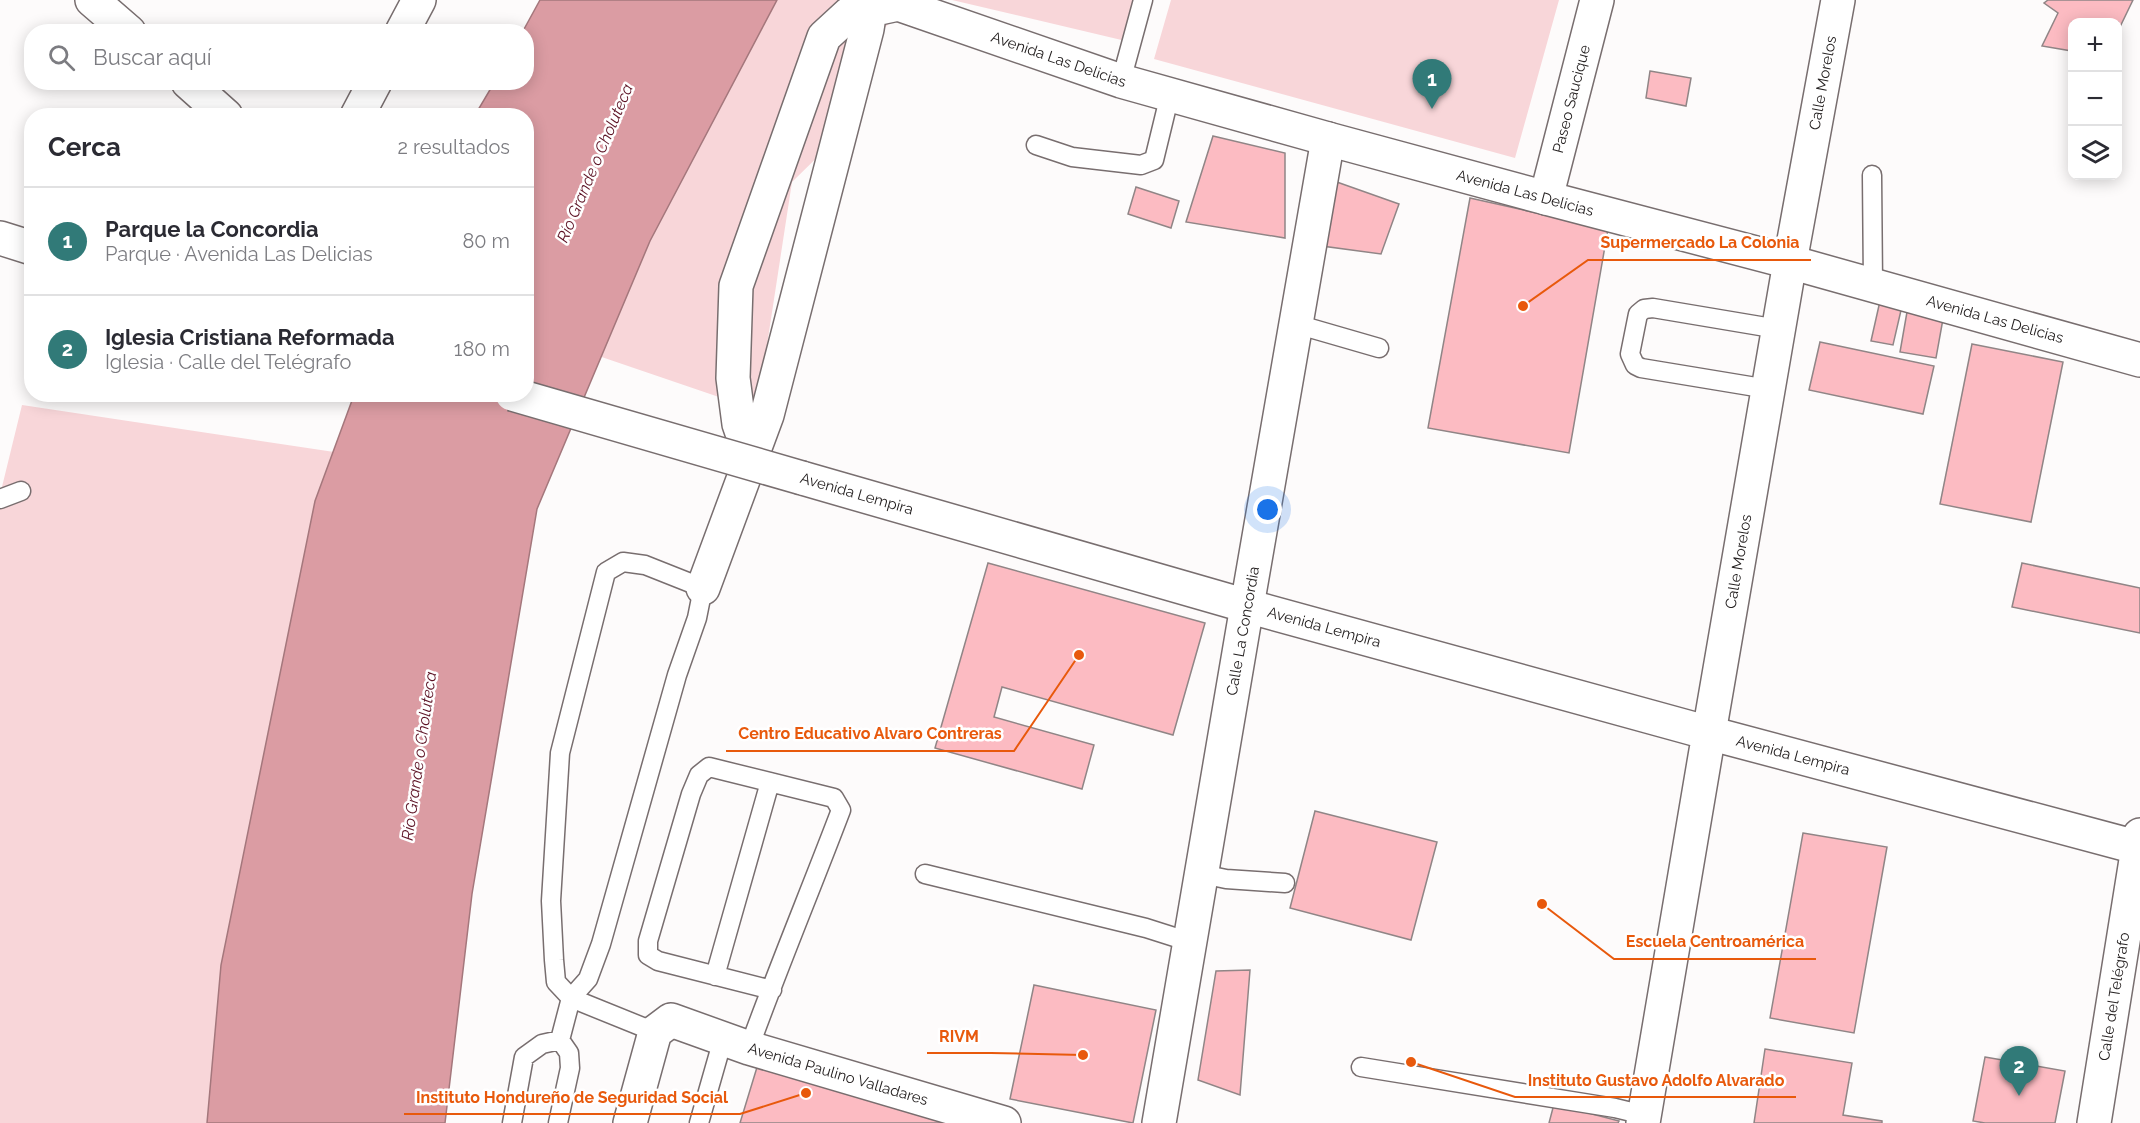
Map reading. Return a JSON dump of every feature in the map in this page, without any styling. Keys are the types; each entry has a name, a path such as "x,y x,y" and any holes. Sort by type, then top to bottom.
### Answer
{"street":[{"path":"92,0 120,24"},
{"path":"406,24 419,0"},
{"name":"Paseo Saucique","path":"1546,198 1597,0"},
{"name":"Calle Morelos","path":"1644,1119 1778,329 1838,0"},
{"name":"Avenida Las Delicias","path":"751,459 737,418 733,378 736,286 824,37 849,14 898,4 918,5 1121,81 1328,140 1790,262 2140,360"},
{"path":"703,588 767,415 870,10"},
{"path":"197,90 217,108"},
{"path":"361,108 371,90"},
{"name":"Calle La Concordia","path":"1159,1123 1328,140"},
{"path":"0,238 24,246"},
{"name":"Avenida Lempira","path":"534,400 1247,606 1709,733 2139,843"},
{"name":"Calle del Telégrafo","path":"2094,1123 2139,843"},
{"path":"630,1123 663,1026"},
{"name":"Avenida Paulino Valladares","path":"663,1026 736,1043 1004,1123"}],"lane":[{"path":"1121,81 1143,0"},
{"path":"1036,145 1071,157 1148,164 1154,160 1170,94"},
{"path":"1872,175 1872,285"},
{"path":"1768,389 1641,368 1635,365 1630,354 1638,314 1644,309 1653,308 1778,329"},
{"path":"1296,324 1379,348"},
{"path":"0,499 21,491"},
{"path":"558,1123 570,1068 569,1053 560,1040 571,998 588,979 601,944 677,675 697,618 703,588 645,565 623,562 606,572 560,753 551,901 554,960 556,982 571,998 663,1026"},
{"path":"699,1123 736,1043 772,990 841,810 834,798 709,767 699,775 691,794 648,941 648,955 658,961 772,990"},
{"path":"715,976 770,782"},
{"path":"925,874 1146,928 1190,942"},
{"path":"1202,874 1226,879 1285,883"},
{"path":"512,1123 525,1057 542,1044 560,1040"},
{"path":"1361,1067 1615,1108 1644,1119"}],"shaded area":[{"path":"705,0 917,0 876,35 842,133 792,182 757,410 543,337"},
{"path":"952,0 1140,0 1130,42"},
{"path":"1171,0 1559,0 1515,158 1154,59"},
{"path":"22,405 401,462 317,1123 0,1123 0,495"}],"water":[{"name":"Río Grande o Choluteca","path":"540,0 777,0 650,241 537,509 472,894 445,1123 207,1123 221,965 315,501 351,402 534,402 534,108 479,108 490,90 534,90 534,24 527,24"}],"building":[{"path":"2048,0 2133,0 2122,23 2122,18 2068,18 2068,50 2042,46 2058,13 2044,3"},
{"path":"1650,71 1691,78 1686,106 1646,98"},
{"path":"1213,136 1285,153 1285,238 1186,222"},
{"path":"1334,181 1399,204 1381,254 1322,246"},
{"path":"1136,187 1179,201 1171,228 1128,214"},
{"path":"1470,198 1608,229 1569,453 1428,428"},
{"path":"1880,301 1902,306 1893,345 1871,341"},
{"path":"1907,312 1943,319 1936,358 1900,352"},
{"path":"1820,342 1934,366 1923,414 1809,390"},
{"path":"1972,344 2063,362 2031,522 1940,504"},
{"path":"988,563 1205,623 1173,735 1002,687 994,717 1094,745 1082,789 935,748"},
{"path":"2022,563 2140,588 2140,633 2012,607"},
{"path":"1315,811 1437,842 1411,940 1290,908"},
{"path":"1803,833 1887,847 1854,1033 1770,1018"},
{"path":"1250,970 1240,1095 1198,1080 1216,971"},
{"path":"1034,985 1156,1010 1133,1123 1010,1099"},
{"path":"1765,1049 1852,1063 1843,1115 1882,1121 1882,1123 1754,1123"},
{"path":"1985,1057 2065,1071 2055,1123 1973,1121"},
{"path":"758,1064 970,1123 740,1123"},
{"path":"1554,1104 1619,1121 1618,1123 1549,1123"}],"place":[{"name":"Parque la Concordia","path":"1432,109"},
{"name":"Supermercado La Colonia","path":"1523,306"},
{"name":"Centro Educativo Alvaro Contreras","path":"1079,655"},
{"name":"Escuela Centroamérica","path":"1542,904"},
{"name":"RIVM","path":"1083,1055"},
{"name":"Instituto Gustavo Adolfo Alvarado","path":"1411,1062"},
{"name":"Instituto Hondureño de Seguridad Social","path":"806,1093"},
{"name":"Iglesia Cristiana Reformada","path":"2019,1096"}]}
